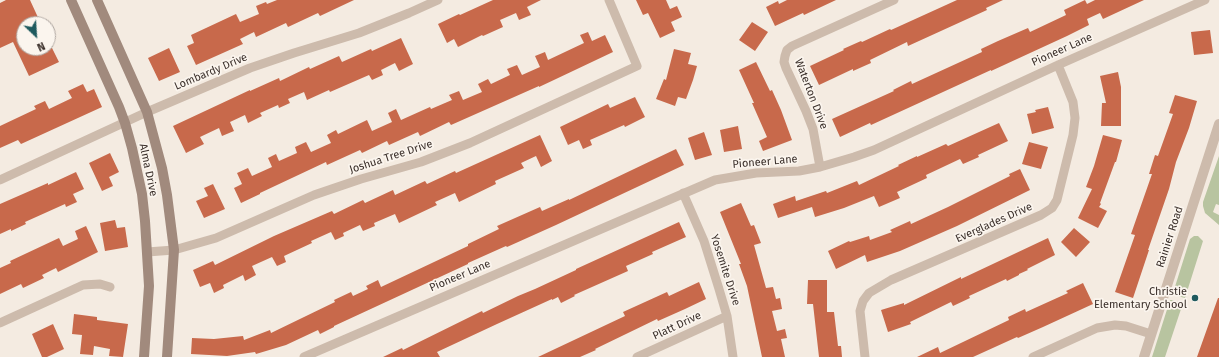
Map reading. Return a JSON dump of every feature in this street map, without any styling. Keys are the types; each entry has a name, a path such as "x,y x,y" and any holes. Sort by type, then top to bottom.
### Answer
{"main road":[{"name":"Alma Drive","path":"71,0 125,123 142,194 149,286 144,357"},
{"name":"Alma Drive","path":"97,0 147,112 162,168 174,250 167,357"}],"street":[{"name":"Lombardy Drive","path":"0,180 147,112 250,68 294,52 359,33 410,13 438,0"},
{"name":"Joshua Tree Drive","path":"147,252 174,250 216,238 314,195 361,179 421,162 470,143 637,66 609,0"},
{"name":"Waterton Drive","path":"820,167 813,130 786,68 784,62 785,56 792,46 894,0"},
{"name":"Pioneer Lane","path":"304,357 714,180 756,173 799,171 820,167 874,150 1058,65 1205,0"},
{"name":"Everglades Drive","path":"865,357 860,311 863,300 870,293 890,280 1041,215 1052,208 1057,200 1073,135 1075,118 1073,102 1068,86 1058,65"},
{"name":"Rainier Road","path":"1144,357 1219,124"},
{"name":"Yosemite Drive","path":"682,193 704,241 727,316 733,357"},
{"path":"0,323 83,285 100,284 110,287"},
{"name":"Platt Drive","path":"637,357 727,316"},
{"path":"1032,357 1097,328 1115,325 1126,326 1151,334"}],"green space":[{"path":"1219,156 1219,205 1216,204 1213,212 1219,215 1219,225 1205,213 1203,202"},
{"path":"1194,236 1198,236 1203,241 1185,298 1174,295 1173,293 1190,239"},
{"path":"1170,300 1183,303 1165,357 1152,357"}],"building":[{"path":"6,0 30,0 37,16 16,16 16,48 13,42 0,48 0,3"},
{"path":"277,0 354,0 320,16 318,13 288,27 286,23 256,37 254,32 240,39 243,44 196,65 187,46 194,43 191,35 236,14 240,22 259,14 256,6"},
{"path":"493,0 541,0 527,7 531,15 519,20 516,13 500,20 503,27 483,36 482,35 458,47 454,39 447,43 438,24"},
{"path":"636,0 666,0 670,9 677,6 682,17 671,22 675,31 660,38 648,13 643,15"},
{"path":"787,0 836,0 804,15 803,13 775,26 766,7 778,1 779,4"},
{"path":"957,0 1003,0 986,8 987,10 908,46 907,42 870,60 871,63 853,71 853,69 819,85 810,66 844,50 843,49 890,29 891,30"},
{"path":"1085,0 1087,4 1095,0 1144,0 1103,19 1100,13 1087,19 1089,25 1067,36 871,125 870,123 840,137 832,119 894,91 893,90 911,81 912,84 982,52 981,49 998,41 1028,28 1030,32 1066,15 1064,10"},
{"path":"752,22 768,32 755,51 739,40"},
{"path":"1210,30 1213,53 1194,55 1191,32"},
{"path":"588,32 592,41 605,35 613,52 539,87 451,125 449,122 420,136 418,132 389,145 387,141 362,153 360,150 327,165 326,162 241,203 234,188 242,184 237,173 248,168 252,176 272,167 268,158 276,154 279,161 297,153 295,147 306,142 311,152 331,143 327,135 336,130 338,134 367,120 372,131 392,122 388,113 396,109 401,120 430,107 431,109 452,100 449,95 459,91 463,100 482,92 478,84 488,79 491,84 510,75 507,69 517,65 522,75 540,67 535,56 545,52 548,60 584,43 580,35"},
{"path":"401,38 413,64 399,71 395,63 381,70 383,75 372,80 369,75 307,100 304,92 288,99 290,103 279,108 278,105 260,113 262,116 248,123 245,115 230,122 234,131 222,136 219,128 200,137 204,144 186,153 173,126 279,78 280,81 309,67 310,69 339,56 342,62"},
{"path":"169,48 180,72 159,81 148,58"},
{"path":"674,49 691,53 688,64 697,66 686,99 678,97 675,106 656,99 664,79 666,80"},
{"path":"20,56 56,56 59,62 29,76"},
{"path":"756,62 770,91 772,90 792,140 763,151 759,141 767,137 739,70"},
{"path":"1118,72 1121,87 1121,126 1101,126 1102,103 1106,103 1100,76"},
{"path":"83,84 87,92 94,89 102,107 21,144 18,140 0,148 0,126 36,109 34,106 45,101 49,109 72,98 68,91"},
{"path":"1175,95 1197,101 1133,298 1115,292 1135,235 1131,234 1152,174 1149,174 1155,155 1158,156 1173,114 1169,113"},
{"path":"635,97 645,117 625,127 624,125 590,140 592,145 583,149 579,140 568,145 560,127 608,104 610,108"},
{"path":"1048,107 1054,128 1032,134 1027,114 1036,112 1035,110"},
{"path":"999,123 1008,141 963,164 960,159 926,175 927,178 897,192 900,198 879,207 874,196 844,208 815,217 812,207 778,218 773,204 795,196 796,201 826,191 827,193 857,181 859,185 917,156 946,144 948,146"},
{"path":"738,126 742,149 724,152 720,130"},
{"path":"704,132 712,155 695,160 688,138"},
{"path":"540,135 552,161 541,167 536,156 521,163 524,168 495,181 496,184 459,202 455,193 435,202 437,205 399,223 395,214 374,223 375,226 363,231 360,225 343,233 344,236 335,240 331,232 284,256 286,262 277,266 272,257 252,266 256,275 245,281 243,275 223,285 224,288 214,293 210,283 200,287 193,270 213,261 215,265 274,236 332,211 334,214 363,200 365,203 393,190 395,195 425,181 427,184 455,171 456,173"},
{"path":"1103,135 1122,140 1116,162 1100,203 1101,204 1099,207 1107,211 1098,228 1078,218 1092,189 1086,187"},
{"path":"1029,142 1048,147 1041,169 1022,164"},
{"path":"676,149 684,165 556,225 468,263 320,334 318,330 286,345 256,354 255,352 227,356 191,354 192,338 214,339 243,336 244,340 270,330 271,333 335,302 334,300 351,292 353,296 368,289 366,286 378,280 381,287 468,246 468,244 499,229 497,226 540,207 542,211 569,200"},
{"path":"110,153 119,172 109,177 113,186 102,191 89,163"},
{"path":"1020,169 1030,190 957,226 900,251 867,262 865,255 836,269 828,251 849,241 850,242 869,236 870,240 892,232 890,230 910,221 911,224 1010,176 1009,174"},
{"path":"76,172 84,189 73,194 77,202 66,207 65,204 25,222 26,224 11,231 11,229 0,234 0,204"},
{"path":"213,184 225,209 204,218 196,201 208,196 204,188"},
{"path":"741,203 751,226 754,225 761,243 754,245 766,288 773,287 776,299 780,298 782,309 772,311 777,331 785,329 787,338 781,339 785,357 762,357 747,286 739,264 741,264 720,212"},
{"path":"115,220 117,228 125,227 128,247 105,251 100,223"},
{"path":"679,222 686,237 652,252 653,254 626,266 628,271 574,295 575,296 561,303 558,297 552,299 437,352 440,357 383,357 402,348 403,350 482,311 483,313"},
{"path":"86,226 98,252 58,272 56,268 42,275 44,278 23,288 21,284 0,294 0,268 11,263 10,261 59,238 63,246 78,239 75,231"},
{"path":"1074,228 1090,242 1076,257 1061,242"},
{"path":"1048,238 1055,255 1007,281 1006,279 969,296 970,298 953,306 951,302 910,322 911,324 888,332 881,310 904,303 904,305 961,277 961,279"},
{"path":"808,280 827,280 827,312 834,312 838,346 841,346 842,357 819,357 813,304 807,304"},
{"path":"699,282 706,299 685,309 658,321 657,319 580,357 538,357 625,316 623,312 667,292 669,296"},
{"path":"1083,283 1093,304 1043,327 973,357 917,357 938,347 940,353 1009,320 1008,317 1025,309 1026,312 1068,293 1066,291"},
{"path":"1218,298 1219,357 1197,357"},
{"path":"74,314 97,317 97,320 128,324 123,357 109,356 110,349 94,346 93,355 80,354 82,335 72,334"},
{"path":"53,324 64,349 47,357 42,357 32,334"}],"place":[{"name":"Christie Elementary School","path":"1195,298"}]}
